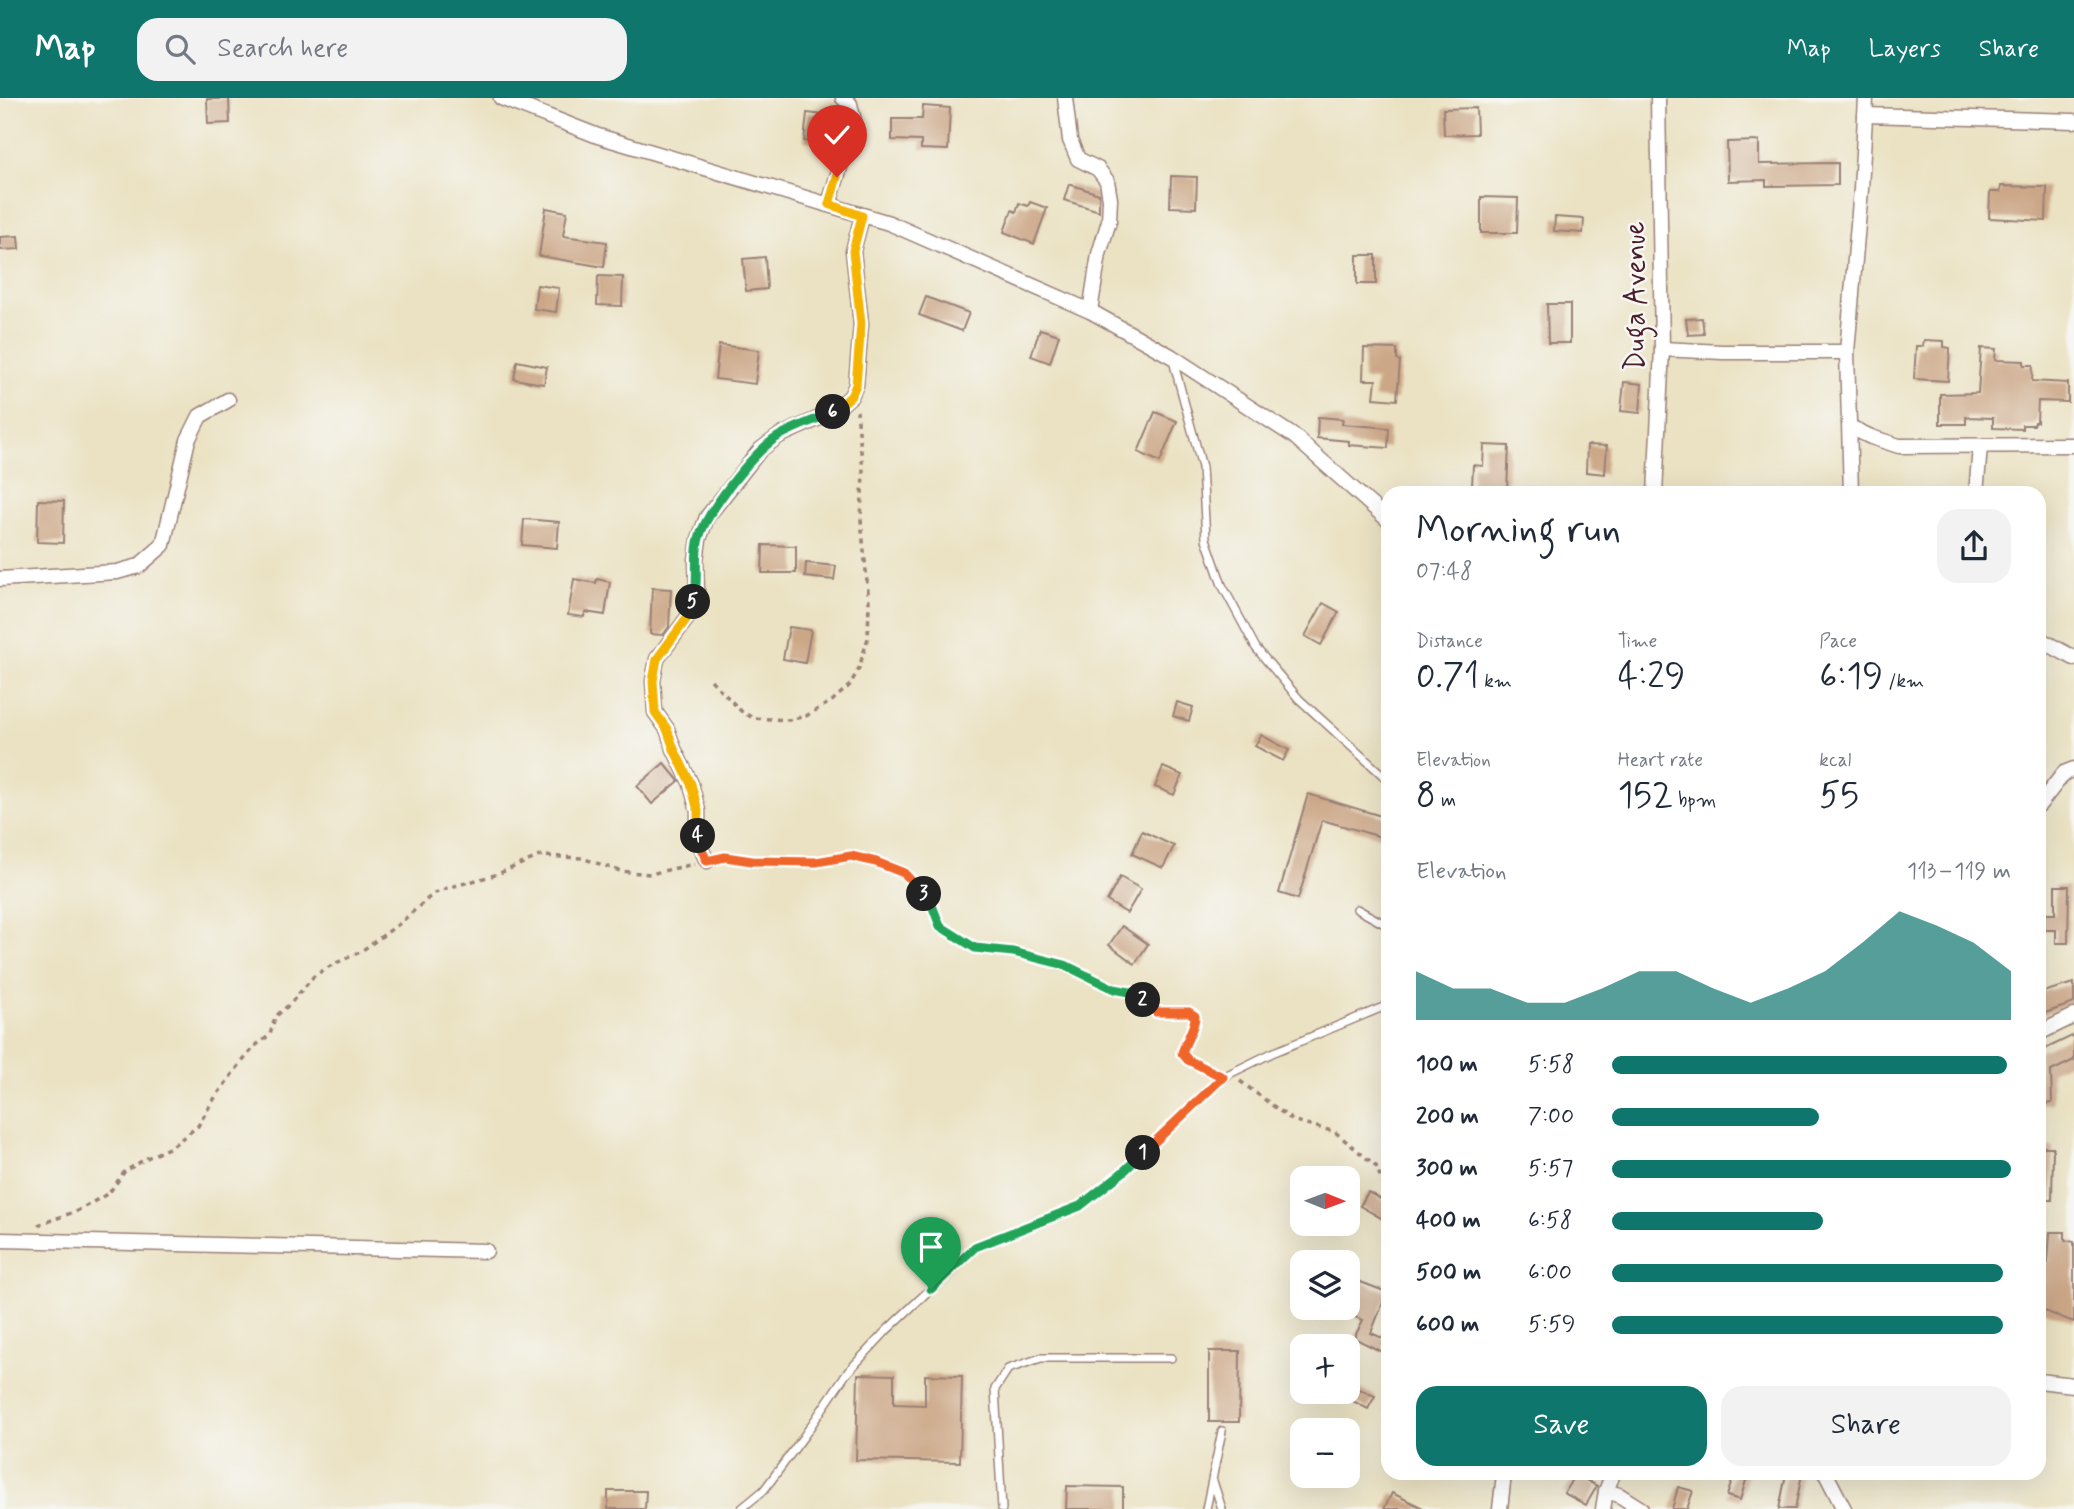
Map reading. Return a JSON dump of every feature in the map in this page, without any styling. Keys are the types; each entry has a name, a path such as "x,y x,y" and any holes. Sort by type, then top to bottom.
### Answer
{"street":[{"path":"501,98 598,136 889,223 1090,311 1171,356 1295,437 1381,514"},
{"path":"829,204 854,121 850,104 843,98"},
{"path":"1065,98 1070,140 1078,159 1098,169 1107,181 1110,199 1110,221 1099,254 1090,311"},
{"name":"Duga Avenue","path":"1655,486 1662,349 1658,98"},
{"path":"1851,486 1847,352 1866,98"},
{"path":"1865,115 2074,121"},
{"path":"707,861 698,842 698,811 691,784 667,729 655,712 653,681 657,659 688,617 697,590 696,561 699,539 707,517 760,450 779,436 833,412 851,396 856,385 861,324 853,251 862,216"},
{"path":"1662,349 1847,352"},
{"path":"0,579 117,572 139,566 163,545 188,440 200,416 228,400"},
{"path":"1850,427 1899,446 2074,445"},
{"path":"1977,486 1980,447"},
{"path":"2046,643 2074,657"},
{"path":"2046,796 2064,773 2074,769"},
{"path":"2046,1030 2074,1016"},
{"path":"0,1240 486,1251"},
{"path":"2046,1382 2074,1385"},
{"path":"1500,1509 1503,1480"},
{"path":"1603,1509 1611,1480"},
{"path":"1829,1480 1844,1509"},
{"path":"1606,1492 1619,1495 1641,1509"}],"lane":[{"path":"1171,356 1202,467 1206,539 1222,585 1256,648 1299,699 1381,774"},
{"path":"1357,909 1381,922"},
{"path":"741,1509 764,1490 846,1374 975,1247 1080,1206 1123,1172 1223,1077 1381,1007"},
{"path":"1002,1509 995,1389 1008,1369 1041,1358 1171,1358"},
{"path":"1206,1509 1222,1432"},
{"path":"1213,1480 1222,1509"}],"path":[{"path":"710,680 753,718 789,720 806,716 832,701 850,685 859,668 868,638 869,602 861,520 862,449 858,435 856,385"},
{"path":"31,1228 77,1211 109,1193 125,1171 171,1147 198,1126 233,1073 255,1046 270,1035 275,1017 314,976 359,952 399,924 433,894 495,875 540,856 582,858 620,871 650,874 725,857 752,861 816,862 851,856 876,862 904,873 930,900 940,926 975,948 1013,952 1065,965 1114,989 1130,992 1156,1012 1189,1012 1195,1016 1196,1022 1185,1040 1182,1053 1188,1060 1223,1077 1241,1081 1292,1119 1335,1132 1376,1166 1381,1178"}],"building":[{"path":"207,99 229,99 230,123 208,124"},
{"path":"923,106 950,108 948,150 921,149 921,141 892,140 892,119 922,119"},
{"path":"1476,108 1477,134 1444,135 1443,109"},
{"path":"807,113 843,117 837,144 804,141"},
{"path":"1759,141 1759,164 1838,163 1838,185 1766,186 1766,180 1728,181 1727,142"},
{"path":"1171,176 1197,177 1196,208 1170,207"},
{"path":"1069,184 1099,194 1099,211 1064,200"},
{"path":"2001,186 2047,187 2046,221 1989,218 1990,192 2000,192"},
{"path":"1481,197 1518,198 1517,233 1481,233"},
{"path":"1030,202 1047,208 1034,244 1004,232 1012,210 1016,212 1019,203 1028,206"},
{"path":"546,208 567,212 563,236 607,242 604,267 539,256"},
{"path":"1555,217 1584,219 1583,233 1554,231"},
{"path":"18,236 19,249 0,250 0,237"},
{"path":"1357,255 1376,255 1376,284 1357,284"},
{"path":"765,257 767,289 746,291 743,259"},
{"path":"598,276 623,277 622,306 597,305"},
{"path":"537,285 559,288 556,312 534,309"},
{"path":"926,297 969,313 962,331 919,315"},
{"path":"1547,304 1570,304 1570,343 1548,343"},
{"path":"1702,318 1704,334 1688,335 1686,319"},
{"path":"1040,329 1059,335 1050,363 1031,356"},
{"path":"1924,340 1944,341 1944,347 1950,348 1948,381 1914,379 1916,346 1923,346"},
{"path":"719,345 759,350 755,384 715,379"},
{"path":"1364,348 1397,349 1397,360 1400,361 1397,400 1374,398 1376,380 1363,380"},
{"path":"1981,348 1996,349 1995,360 2024,361 2024,365 2033,365 2032,381 2068,383 2068,402 2038,401 2037,422 2034,425 2022,425 2022,429 1993,428 1993,418 1966,417 1966,424 1940,424 1940,394 1978,393"},
{"path":"517,361 547,367 544,384 514,379"},
{"path":"1624,382 1642,384 1640,413 1621,411"},
{"path":"1155,412 1177,421 1160,462 1138,452"},
{"path":"1318,417 1343,419 1342,424 1389,428 1388,448 1349,445 1349,441 1317,438"},
{"path":"1484,445 1509,446 1507,486 1472,486 1473,465 1483,466"},
{"path":"1587,445 1607,446 1605,474 1586,472"},
{"path":"38,500 64,501 63,543 37,542"},
{"path":"524,519 559,522 557,548 522,545"},
{"path":"763,545 796,546 796,573 762,573"},
{"path":"806,563 836,566 834,580 805,577"},
{"path":"574,579 596,583 597,579 610,582 605,615 585,612 584,617 568,615"},
{"path":"652,588 671,589 669,627 663,635 650,634"},
{"path":"1323,603 1339,612 1321,645 1305,636"},
{"path":"789,627 811,630 805,663 783,659"},
{"path":"1177,702 1193,707 1189,721 1173,716"},
{"path":"1261,735 1289,750 1283,761 1255,746"},
{"path":"664,763 679,781 652,804 637,786"},
{"path":"1163,767 1182,775 1174,795 1155,787"},
{"path":"1308,794 1381,816 1381,837 1322,820 1298,899 1279,893"},
{"path":"1142,831 1174,846 1163,868 1132,854"},
{"path":"1120,877 1141,889 1127,913 1107,901"},
{"path":"2055,886 2069,886 2068,943 2056,943 2056,930 2046,930 2046,914 2055,914"},
{"path":"1122,926 1148,944 1135,964 1109,945"},
{"path":"2074,983 2074,1003 2046,1013 2046,991"},
{"path":"2074,1035 2074,1060 2051,1071 2052,1103 2046,1103 2046,1049"},
{"path":"2046,1147 2053,1147 2052,1200 2046,1200"},
{"path":"1368,1192 1381,1199 1381,1218 1360,1206"},
{"path":"2050,1232 2065,1232 2065,1240 2074,1242 2074,1322 2046,1312 2046,1262 2048,1263"},
{"path":"1360,1282 1381,1290 1381,1307 1371,1333 1381,1337 1381,1352 1360,1341 1360,1334 1356,1334 1363,1320 1360,1319"},
{"path":"1209,1351 1240,1351 1239,1422 1209,1422"},
{"path":"858,1374 894,1375 894,1404 925,1405 925,1375 962,1376 960,1462 856,1460"},
{"path":"1360,1389 1375,1396 1368,1409 1359,1404"},
{"path":"1572,1480 1586,1480 1597,1486 1586,1505 1564,1493"},
{"path":"1732,1480 1746,1480 1740,1500 1727,1496"},
{"path":"1785,1480 1801,1480 1795,1509 1779,1509"},
{"path":"1067,1486 1123,1487 1123,1509 1066,1509"},
{"path":"1678,1487 1693,1491 1687,1509 1672,1509"},
{"path":"608,1491 646,1491 645,1509 608,1509"},
{"path":"1392,1493 1425,1509 1384,1509"}],"route":[{"path":"837,177 829,204 862,216 853,251 861,324 856,385 851,396 833,412 779,436 760,450 707,517 699,539 696,561 697,590 688,617 657,659 653,681 655,712 667,729 691,784 698,811 698,842 707,861 725,857 752,861 816,862 851,856 904,873 930,900 940,926 975,948 1013,952 1065,965 1114,989 1130,992 1156,1012 1189,1012 1195,1016 1196,1022 1185,1040 1182,1053 1188,1060 1223,1077 1123,1172 1080,1206 975,1247 931,1289"}]}
